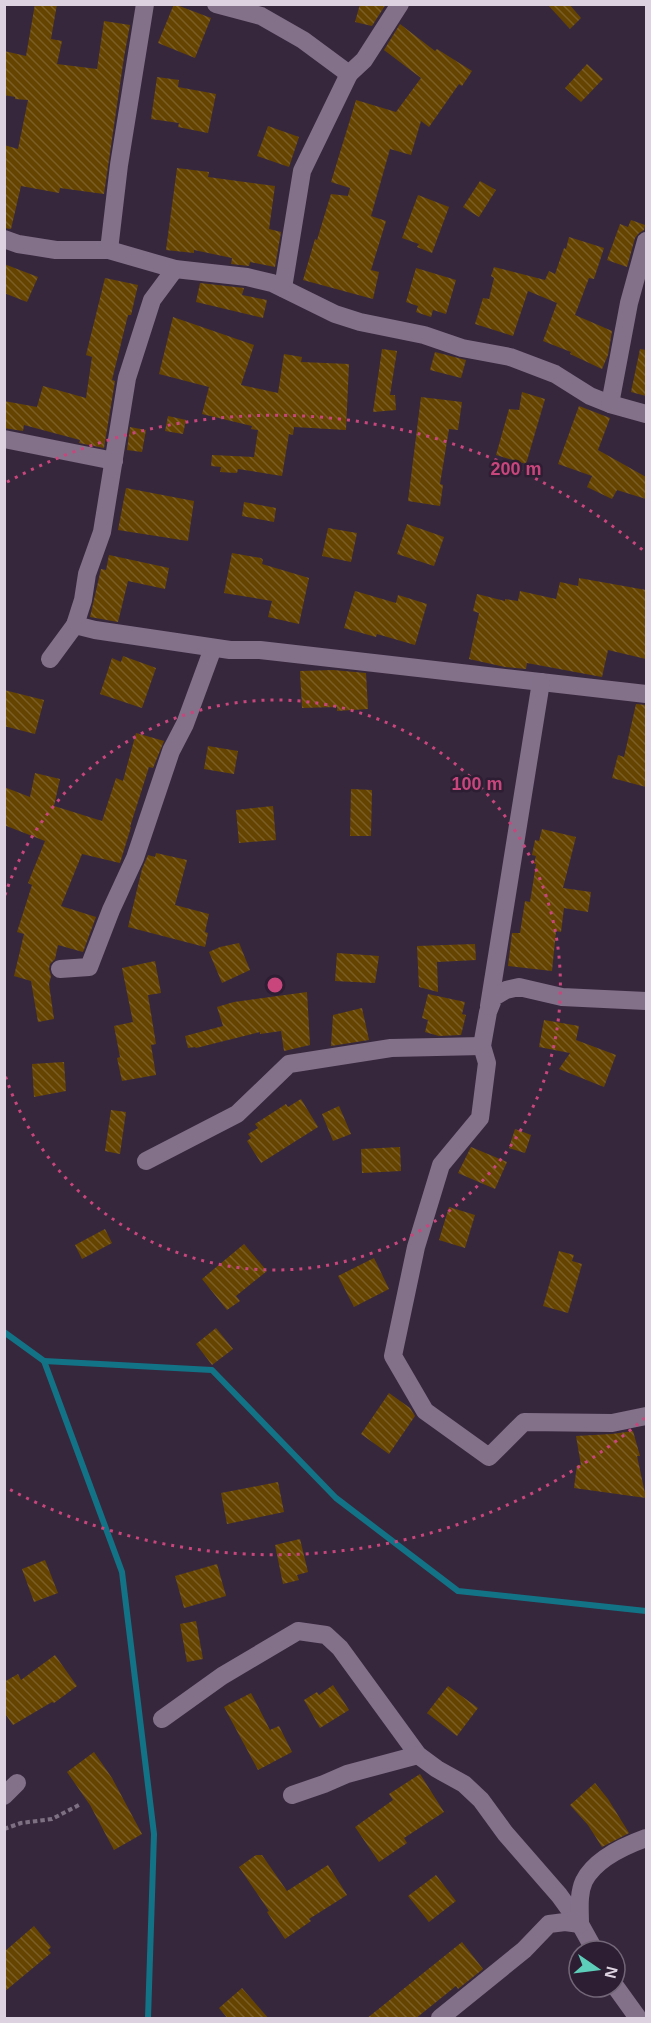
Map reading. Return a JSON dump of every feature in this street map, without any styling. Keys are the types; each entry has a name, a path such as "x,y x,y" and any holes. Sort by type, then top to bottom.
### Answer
{"street":[{"path":"109,250 119,165 146,4"},
{"path":"216,4 261,16 303,40 349,74"},
{"path":"283,288 302,171 349,74 364,60 400,4"},
{"path":"4,239 18,244 56,250 109,250 175,269 247,277 272,283 335,314 360,322 423,335 462,348 510,357 555,375 590,396 646,414"},
{"path":"610,404 629,303 646,241"},
{"path":"50,659 75,625 87,574 102,532 127,378 133,356 152,300 175,269"},
{"path":"4,440 114,461"},
{"path":"75,625 230,651 260,650 646,694"},
{"path":"60,969 89,968 111,910 135,858 171,751 185,724 213,648"},
{"path":"541,682 482,1046 487,1063 480,1118 441,1165 416,1247 393,1356 425,1411 489,1457 524,1422 612,1423 646,1416"},
{"path":"488,1012 494,997 506,990 519,987 562,997 646,1001"},
{"path":"146,1161 237,1114 289,1064 391,1048 482,1046"},
{"path":"162,1719 222,1676 298,1630 326,1635 340,1648 418,1755 464,1784 481,1800 505,1833 559,1895 588,1939"},
{"path":"292,1795 347,1774 418,1755"},
{"path":"580,1924 580,1900 584,1882 596,1866 615,1851 646,1838"},
{"path":"440,2019 524,1950 549,1924 565,1922 580,1924"},
{"path":"624,1999 638,2019"}],"path":[{"path":"4,1829 21,1823 52,1819 79,1805"}],"building":[{"path":"35,4 57,4 51,39 62,41 57,64 97,69 104,21 130,25 104,194 60,188 59,193 21,186 11,229 4,228 4,145 18,149 28,100 4,95 4,51 26,56"},
{"path":"174,4 211,18 195,58 158,43"},
{"path":"360,4 386,4 372,26 355,22"},
{"path":"547,4 569,4 581,18 570,29"},
{"path":"400,24 435,51 437,49 472,71 462,86 459,84 429,127 421,121 411,155 390,149 371,216 386,221 371,270 379,272 373,299 303,280 331,194 348,196 350,188 331,182 356,100 396,112 421,78 384,50"},
{"path":"587,64 603,79 581,102 565,88"},
{"path":"157,77 179,80 178,87 216,94 208,133 178,127 179,123 151,119"},
{"path":"268,126 299,137 289,167 257,156"},
{"path":"177,168 209,172 208,177 275,186 269,229 281,232 275,267 250,262 249,266 231,264 232,258 194,250 194,253 166,250"},
{"path":"480,181 496,190 479,217 463,207"},
{"path":"418,195 449,207 432,253 417,247 419,244 402,238"},
{"path":"631,220 645,225 644,230 635,238 627,267 607,260 620,224 628,227"},
{"path":"569,237 604,248 594,279 589,278 575,315 612,331 608,355 602,369 570,354 571,352 543,341 557,303 528,291 513,336 475,324 483,298 489,299 494,267 545,280 549,271 555,274"},
{"path":"4,264 38,277 27,302 4,293"},
{"path":"416,268 456,280 446,314 433,310 431,317 416,312 418,306 406,302"},
{"path":"105,278 138,285 112,380 115,381 104,448 79,443 80,440 24,425 23,431 4,428 4,401 37,407 43,386 86,398 92,357 86,355"},
{"path":"200,283 244,288 242,295 267,300 263,318 196,302"},
{"path":"173,317 254,345 241,385 278,393 284,354 302,357 301,362 349,364 346,430 294,427 293,435 289,434 282,476 238,469 237,473 220,472 221,467 211,466 212,455 254,457 258,430 251,429 252,426 202,414 209,387 159,374"},
{"path":"382,349 397,351 390,395 395,395 396,410 373,412"},
{"path":"640,349 646,350 646,396 631,392"},
{"path":"435,352 466,360 461,378 430,370"},
{"path":"522,392 545,399 526,464 496,455 509,409 519,410"},
{"path":"421,397 462,402 458,430 449,429 440,484 443,485 440,506 408,501"},
{"path":"579,406 610,418 598,450 646,477 646,499 617,490 612,499 587,487 592,476 558,464"},
{"path":"168,416 186,420 183,434 165,431"},
{"path":"130,427 146,430 142,452 127,450"},
{"path":"126,488 194,501 188,541 118,530"},
{"path":"244,502 276,508 274,522 242,516"},
{"path":"407,524 444,537 434,566 397,554"},
{"path":"328,528 357,533 351,562 322,556"},
{"path":"232,553 261,558 262,564 309,578 299,624 268,617 272,601 224,593"},
{"path":"109,555 169,568 165,589 128,581 118,622 90,617 101,569 106,570"},
{"path":"579,578 646,590 646,659 608,650 602,677 527,663 526,669 469,659 479,613 473,611 477,594 505,601 505,599 518,601 520,591 556,599 560,582 578,586"},
{"path":"355,591 396,603 398,595 427,604 415,645 377,634 376,637 344,628"},
{"path":"123,656 156,668 142,708 100,694 112,658 121,662"},
{"path":"333,670 366,673 368,709 337,711 337,707 302,708 300,671"},
{"path":"4,690 44,700 35,734 4,726"},
{"path":"636,704 646,705 646,787 612,778 618,755 624,757"},
{"path":"136,733 164,741 153,768 149,767 120,863 82,854 61,906 96,917 83,952 58,945 55,959 49,969 54,1019 38,1022 31,981 14,976 24,934 17,932 32,885 28,883 45,841 4,825 4,787 30,797 35,773 60,779 54,806 102,821 116,778 123,781"},
{"path":"208,746 238,751 234,774 204,769"},
{"path":"351,789 372,790 371,836 350,836"},
{"path":"273,806 276,840 239,843 236,810"},
{"path":"542,829 576,837 563,888 591,892 588,912 564,908 561,932 556,931 552,971 508,966 512,933 520,933 525,901 530,902 536,864 534,864 536,856 532,855 535,840 539,841"},
{"path":"156,853 187,860 175,905 209,914 205,932 208,933 205,947 128,927 142,869 148,855 155,857"},
{"path":"239,943 250,970 222,983 209,952"},
{"path":"475,944 476,960 437,962 438,992 419,987 417,946"},
{"path":"337,953 379,956 375,983 335,981"},
{"path":"155,961 161,993 148,995 156,1044 151,1045 156,1075 122,1081 114,1026 133,1022 122,968"},
{"path":"307,992 310,1045 284,1051 281,1031 260,1034 260,1032 188,1048 185,1036 223,1026 217,1007 234,1002"},
{"path":"428,994 465,1002 462,1014 466,1015 461,1035 439,1036 425,1032 428,1020 422,1018"},
{"path":"362,1008 369,1040 331,1046 333,1015"},
{"path":"544,1020 579,1026 576,1040 616,1055 604,1087 559,1069 570,1053 539,1047"},
{"path":"64,1062 66,1091 34,1097 32,1064"},
{"path":"301,1099 318,1127 261,1163 247,1141 251,1138 248,1134 258,1128 255,1124 286,1104 288,1107"},
{"path":"339,1106 351,1134 333,1141 322,1114"},
{"path":"111,1110 126,1112 120,1154 105,1151"},
{"path":"515,1129 531,1135 525,1153 509,1148"},
{"path":"400,1147 401,1171 362,1173 361,1149"},
{"path":"471,1147 507,1162 495,1189 458,1173"},
{"path":"449,1207 475,1215 465,1248 439,1240"},
{"path":"105,1229 112,1243 82,1259 75,1245"},
{"path":"244,1244 267,1271 236,1296 240,1301 227,1310 202,1279"},
{"path":"559,1251 574,1255 572,1261 582,1264 568,1313 543,1306"},
{"path":"374,1258 389,1289 354,1307 338,1276"},
{"path":"216,1328 233,1349 212,1365 196,1344"},
{"path":"389,1393 410,1408 415,1416 389,1454 361,1434"},
{"path":"633,1431 640,1456 637,1456 646,1498 574,1488 577,1465 581,1465 576,1436"},
{"path":"278,1482 284,1512 227,1524 221,1493"},
{"path":"300,1539 308,1572 297,1575 299,1580 283,1584 275,1545"},
{"path":"45,1560 58,1593 34,1602 22,1569"},
{"path":"217,1564 226,1596 184,1608 175,1576"},
{"path":"196,1621 203,1659 187,1662 180,1624"},
{"path":"55,1655 77,1686 54,1703 52,1702 13,1725 4,1712 4,1682 18,1674 21,1680"},
{"path":"333,1685 349,1710 320,1728 304,1700 317,1692 319,1695"},
{"path":"448,1686 478,1708 457,1736 427,1713"},
{"path":"251,1693 270,1730 279,1726 292,1752 258,1770 224,1707"},
{"path":"94,1752 112,1778 142,1834 114,1850 90,1805 67,1772"},
{"path":"420,1774 444,1812 404,1838 407,1843 379,1862 355,1827 393,1800 389,1794"},
{"path":"595,1783 629,1833 602,1847 588,1825 570,1805"},
{"path":"256,1855 262,1855 287,1891 328,1865 347,1895 309,1919 311,1921 285,1939 239,1867"},
{"path":"436,1875 456,1901 429,1922 408,1896"},
{"path":"34,1926 51,1947 48,1950 51,1953 4,1992 4,1952"},
{"path":"462,1942 483,1969 458,1989 456,1986 415,2019 366,2019"},
{"path":"242,1988 269,2019 228,2019 219,2008"}],"waterway":[{"path":"4,1332 44,1361 122,1572 154,1834 148,2018"},
{"path":"44,1361 212,1370 336,1498 458,1591 646,1611"}]}
